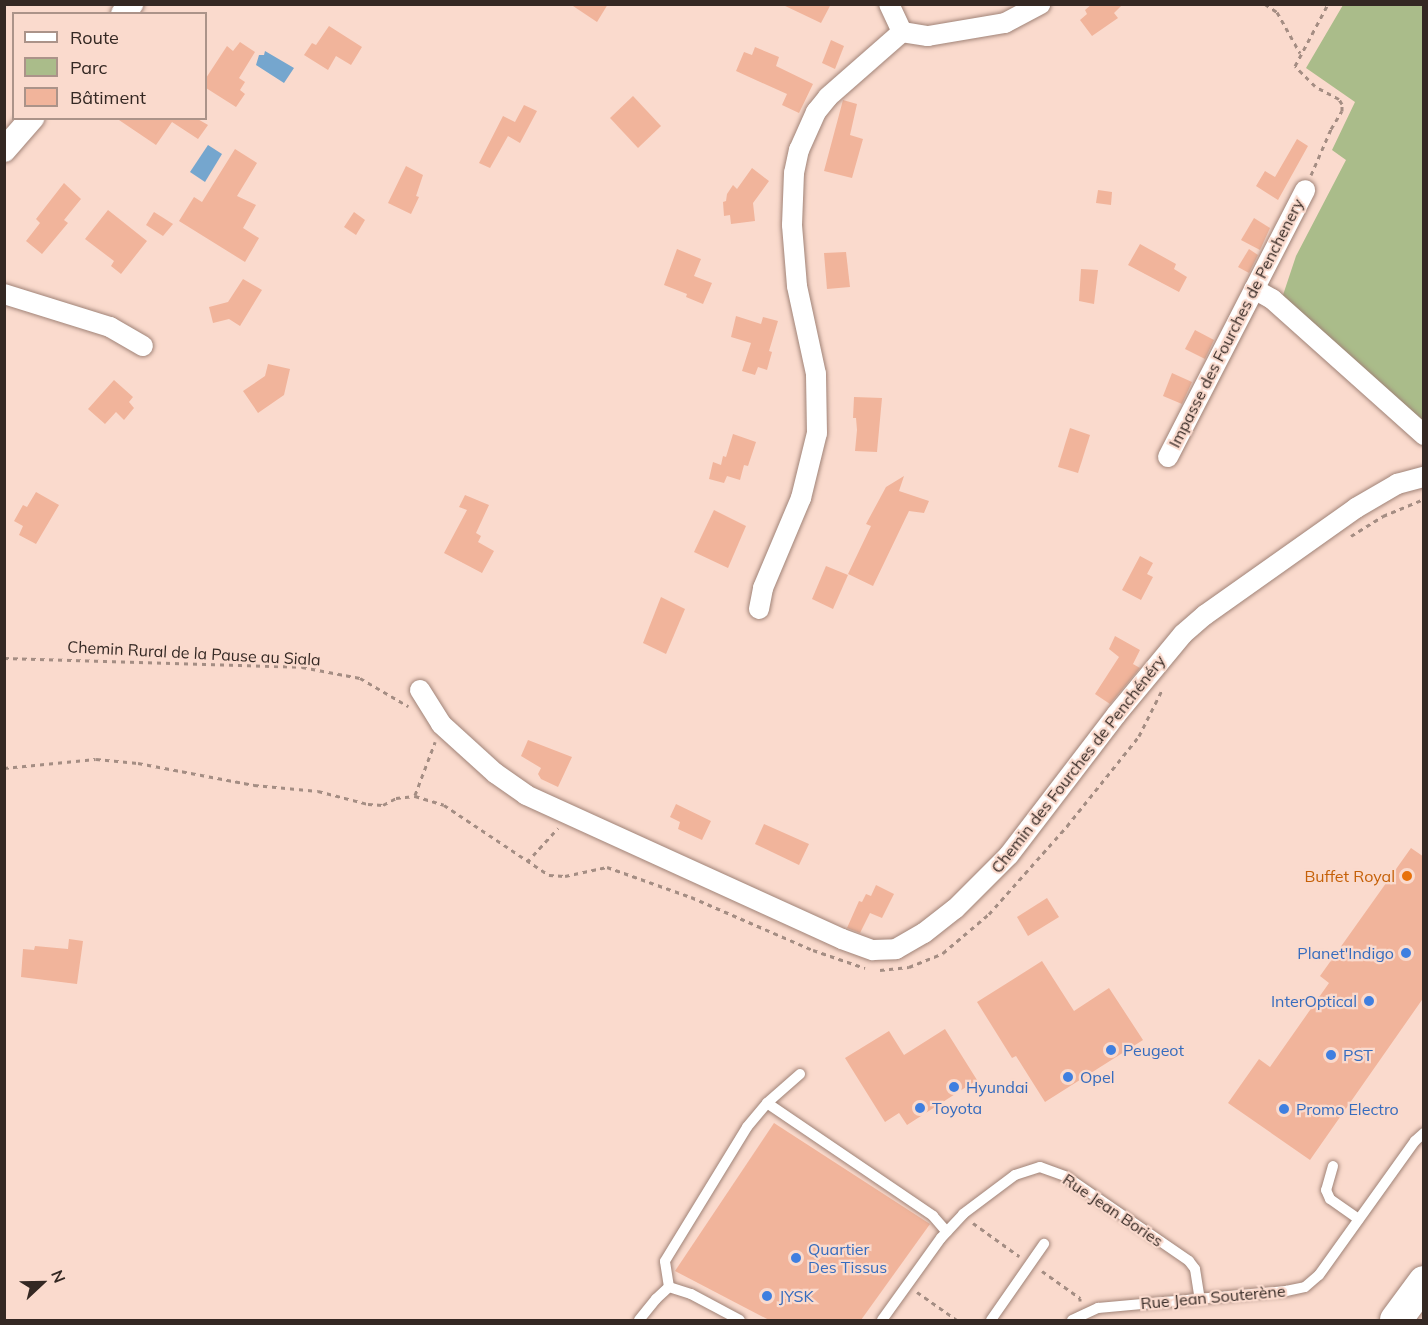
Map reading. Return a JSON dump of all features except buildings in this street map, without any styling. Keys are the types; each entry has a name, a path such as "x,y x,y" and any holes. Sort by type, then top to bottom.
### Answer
{"main road":[{"path":"1396,1320 1424,1282"}],"street":[{"path":"888,4 902,32 908,35 928,36 1005,23 1040,4"},
{"path":"759,609 763,588 801,498 817,433 816,374 797,286 792,225 794,173 799,150 816,112 828,97 902,32"},
{"path":"4,150 30,120"},
{"name":"Impasse des Fourches de Penchenery","path":"1168,457 1305,190"},
{"path":"1254,289 1272,299 1424,435"},
{"path":"4,294 110,327 143,346"},
{"name":"Chemin des Fourches de Penchénéry","path":"420,690 441,724 495,773 526,795 842,939 873,950 896,949 924,933 954,909 1009,855 1163,655 1189,628 1356,508 1397,484 1424,477"}],"lane":[{"path":"669,1287 665,1261 747,1127 767,1102 800,1074"},
{"path":"767,1102 933,1216 947,1232"},
{"name":"Rue Jean Souterène","path":"1072,1320 1098,1308 1305,1287 1319,1275 1415,1141 1424,1133"},
{"path":"1333,1166 1326,1190 1330,1199 1359,1219"},
{"name":"Rue Jean Bories","path":"882,1320 963,1214 1004,1182 1032,1168 1048,1168 1074,1182 1189,1261 1195,1269 1200,1299"},
{"path":"991,1320 1044,1244"},
{"path":"639,1320 669,1287"},
{"path":"669,1287 691,1294 740,1320"}],"path":[{"path":"1265,4 1277,12 1300,54"},
{"path":"1305,190 1327,136 1342,111 1339,99 1315,86 1295,66 1328,4"},
{"path":"1344,541 1383,516 1424,499"},
{"name":"Chemin Rural de la Pause au Siala","path":"4,657 302,667 360,678 410,707"},
{"path":"4,768 96,759 138,763 254,785 318,791 368,804 383,805 396,798 415,796 444,805 549,875 565,876 607,867 691,897 855,966 891,970 924,963 943,953 989,914 1067,826 1139,736 1165,684"},
{"path":"415,796 441,724"},
{"path":"527,862 568,816"},
{"path":"907,1285 957,1320"}],"green space":[{"path":"1343,5 1423,5 1423,425 1282,298 1296,256 1346,160 1332,150 1355,102 1306,68"}],"water":[{"path":"265,51 294,68 284,83 256,65 259,55 264,55"},
{"path":"208,145 222,154 205,182 190,172"}],"place":[{"name":"Buffet Royal","path":"1407,876"},
{"name":"Planet'Indigo","path":"1406,953"},
{"name":"InterOptical","path":"1369,1001"},
{"name":"Peugeot","path":"1111,1050"},
{"name":"PST","path":"1331,1055"},
{"name":"Opel","path":"1068,1077"},
{"name":"Hyundai","path":"954,1087"},
{"name":"Toyota","path":"920,1108"},
{"name":"Promo Electro","path":"1284,1109"},
{"name":"Quartier Des Tissus","path":"796,1258"},
{"name":"JYSK","path":"767,1296"}]}
